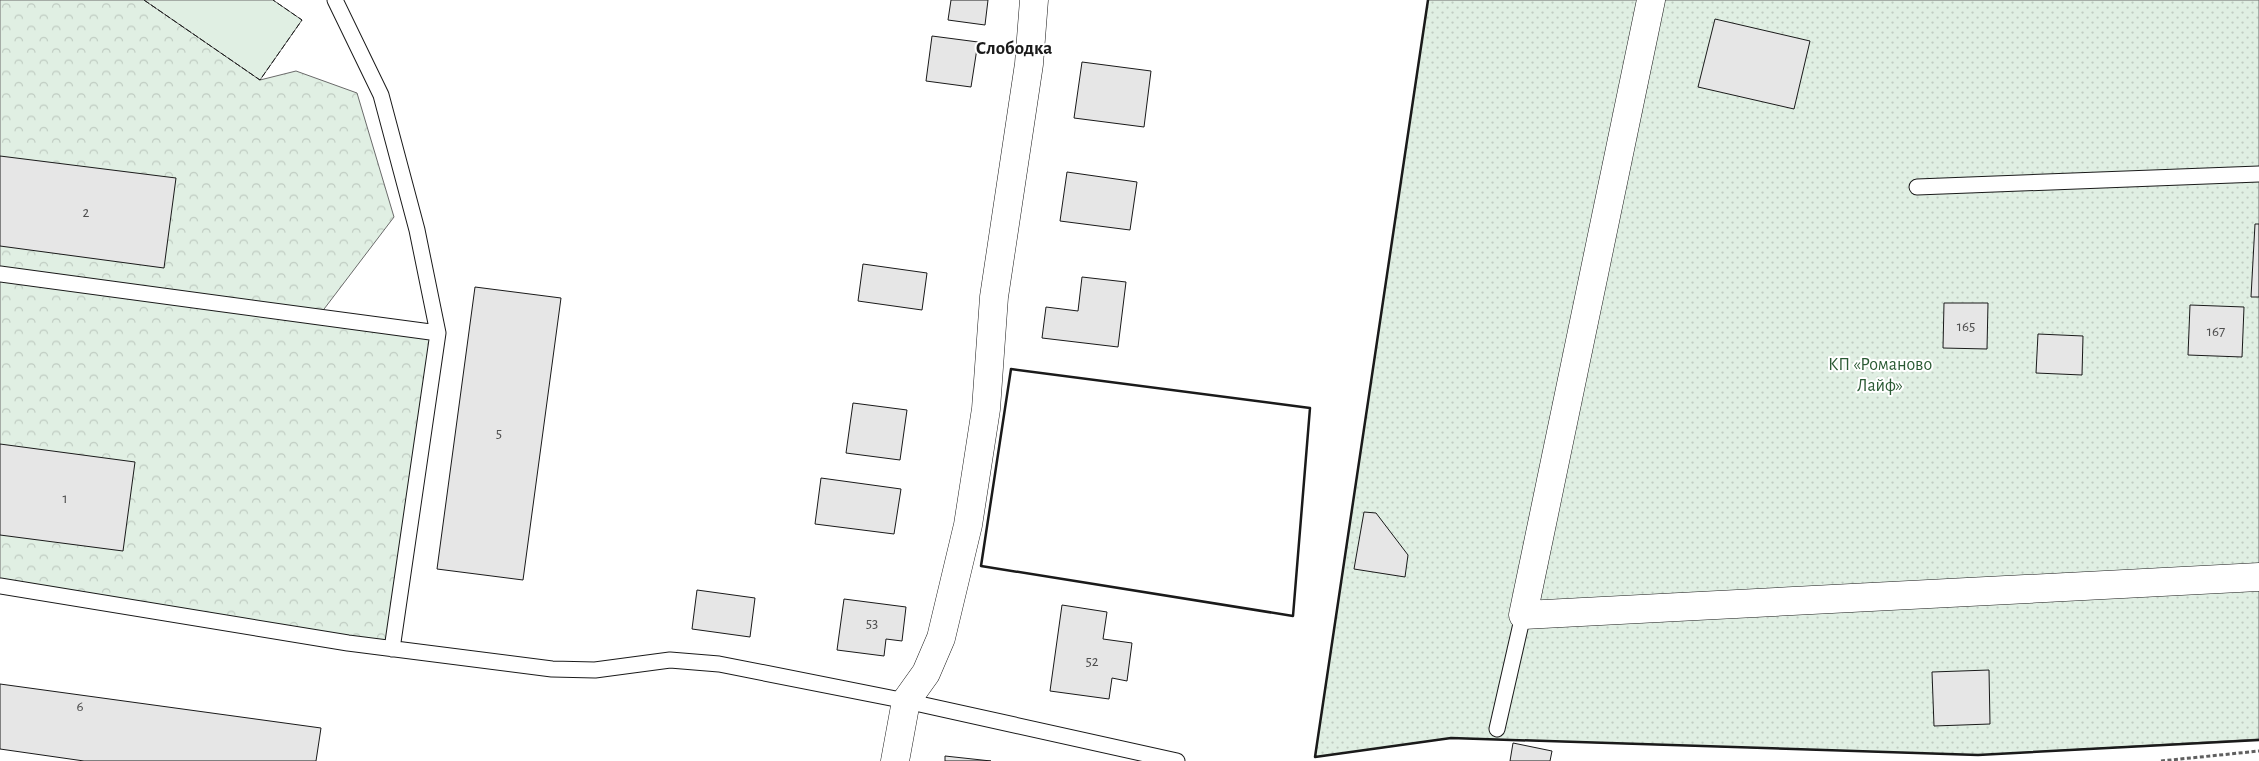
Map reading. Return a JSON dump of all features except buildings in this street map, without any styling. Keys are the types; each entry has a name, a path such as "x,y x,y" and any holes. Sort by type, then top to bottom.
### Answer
{"street":[{"path":"895,761 906,701 926,673 941,638 968,524 986,409 994,297 1029,64 1034,0"},
{"path":"1651,0 1523,615 2259,577"}],"lane":[{"path":"335,0 381,95 417,230 438,333 392,649"},
{"path":"1917,187 2259,174"},
{"path":"0,274 438,333"},
{"path":"0,586 392,649 552,670 595,670 670,660 719,664 906,701 1177,761"},
{"path":"1497,729 1523,615"}],"path":[{"path":"2161,761 2259,751"}],"green space":[{"path":"0,0 144,0 260,80 296,71 357,93 394,217 318,317 438,333 392,649 0,586"},
{"path":"144,0 273,0 302,20 260,80"},
{"name":"КП «Романово Лайф»","path":"1428,0 2259,0 2259,739 1978,755 1451,738 1315,757"}],"fence":[{"path":"144,0 260,80 302,20 273,0"}],"wall":[{"path":"1428,0 1315,757 1451,738 1978,755 2259,740"},
{"path":"1011,369 1310,408 1293,616 981,566 1011,369"}],"district":[{"name":"Слободка","path":"1014,48"}]}
